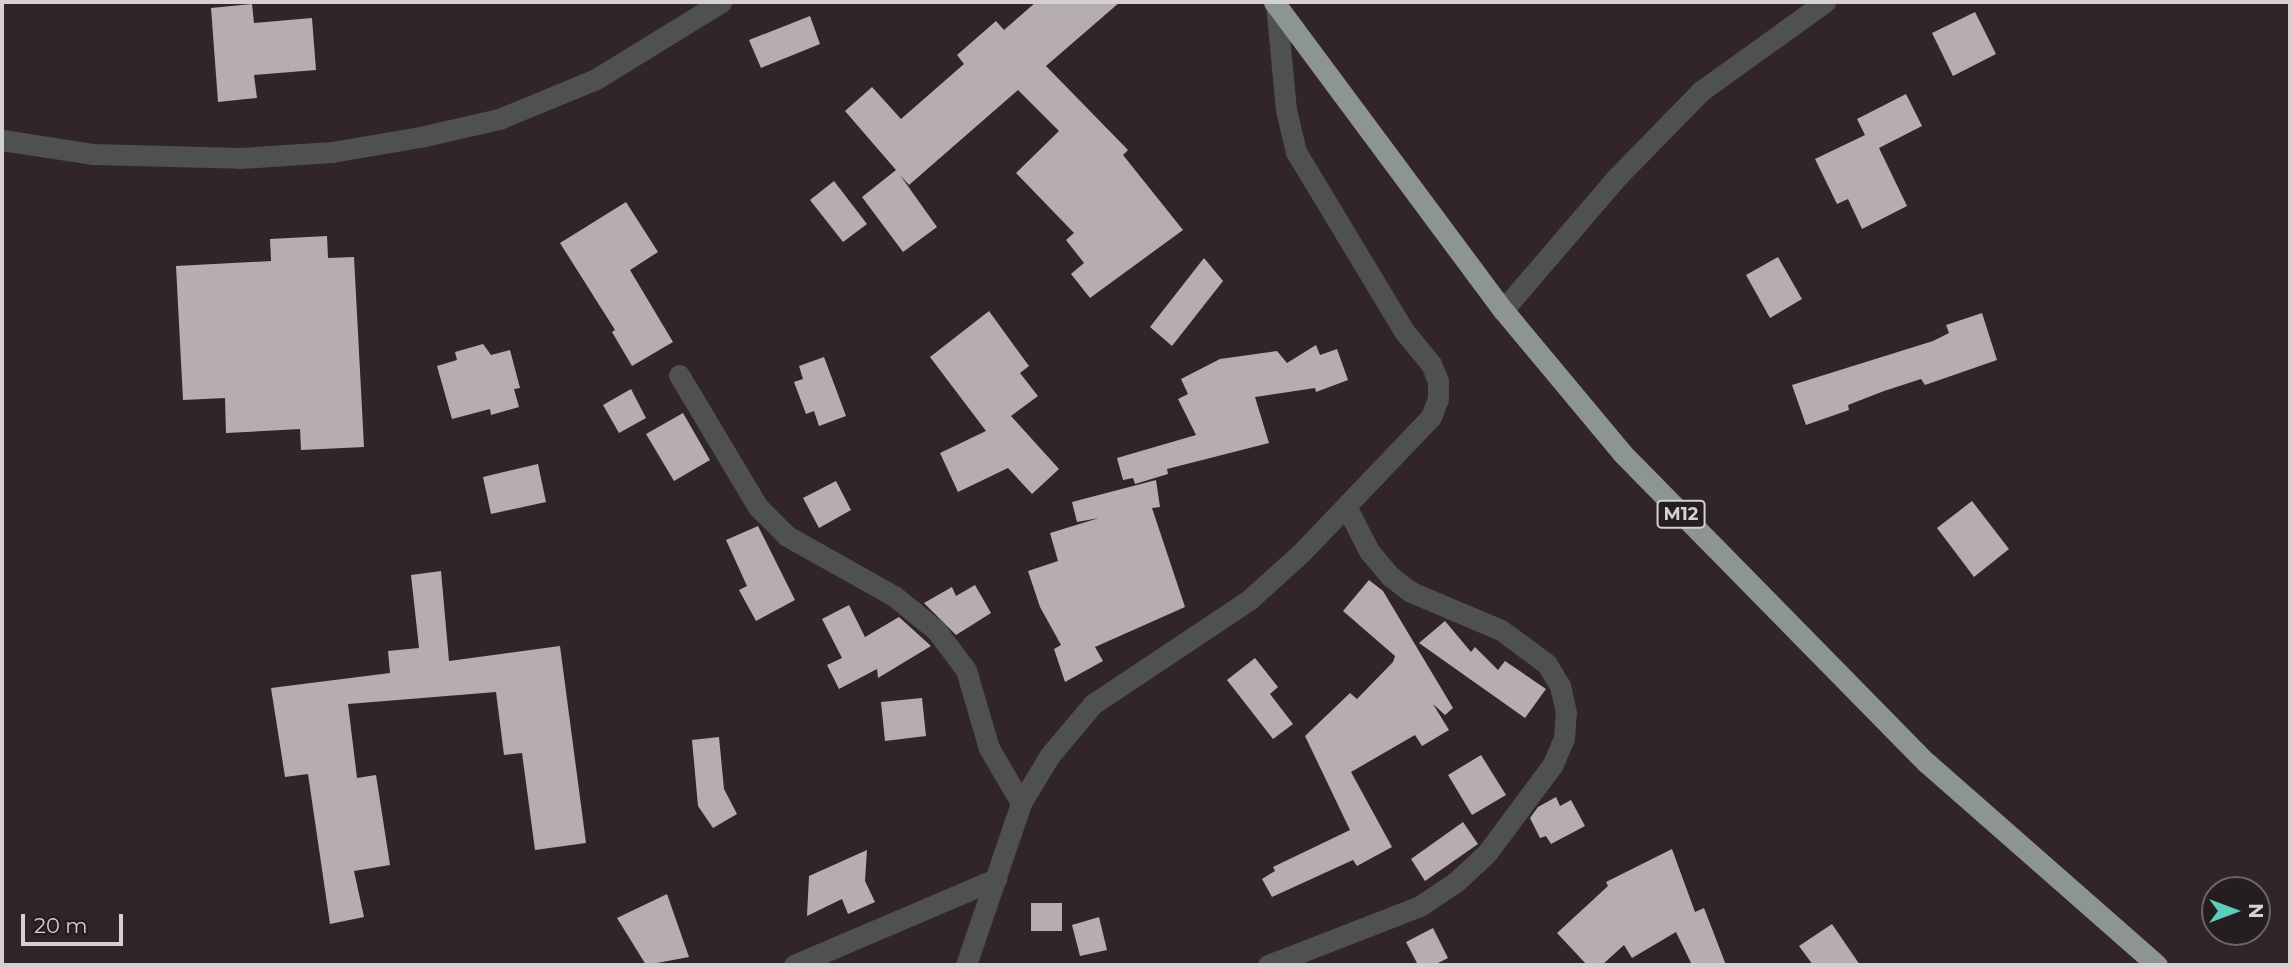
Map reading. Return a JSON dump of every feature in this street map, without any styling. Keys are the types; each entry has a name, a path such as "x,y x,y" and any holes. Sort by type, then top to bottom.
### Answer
{"highway":[{"name":"M12","path":"1275,4 1503,310 1622,453 1760,597 1927,762 2157,965"}],"street":[{"path":"2,140 92,154 240,158 332,152 420,137 499,119 596,79 721,2"},
{"path":"1503,310 1618,176 1702,91 1825,2"},
{"path":"966,965 1021,803 1051,755 1093,704 1248,600 1347,508 1431,417 1438,399 1438,381 1296,152 1286,110 1275,4"},
{"path":"679,375 758,507 787,536 894,596 936,630 966,670 989,748 1021,803"},
{"path":"1268,965 1420,906 1457,881 1486,853 1553,764 1564,738 1566,712 1560,686 1547,664 1501,630 1411,592 1390,576 1370,551 1347,508"},
{"path":"794,965 996,879"}],"shaded area":[{"path":"2,2 2290,2 2290,965 2,965"}],"building":[{"path":"1036,2 1120,2 1046,66 1128,150 1123,155 1183,230 1090,298 1071,274 1084,263 1066,240 1074,233 1016,173 1059,131 1018,90 909,185 900,175 937,227 903,252 862,197 896,170 845,111 872,87 901,119 964,64 957,55 996,21 1004,30"},
{"path":"252,4 254,23 312,18 316,70 254,75 257,98 218,102 211,8"},
{"path":"1975,12 1996,54 1953,76 1932,33"},
{"path":"810,16 820,44 761,68 749,40"},
{"path":"1906,94 1922,126 1879,148 1907,206 1862,229 1848,199 1837,204 1815,159 1865,135 1857,119"},
{"path":"834,181 867,224 843,242 810,200"},
{"path":"626,202 658,252 630,270 673,342 632,366 612,332 615,330 560,243"},
{"path":"327,236 328,258 354,257 364,447 301,450 300,429 226,433 225,398 183,400 176,266 271,261 270,239"},
{"path":"1778,257 1802,299 1770,318 1746,275"},
{"path":"1204,258 1223,281 1172,346 1150,327"},
{"path":"989,311 1029,366 1020,373 1038,396 1011,416 1059,469 1032,494 1008,468 958,492 940,453 986,431 930,357"},
{"path":"1982,313 1997,360 1925,385 1921,379 1884,391 1848,405 1849,410 1806,425 1792,385 1933,341 1949,333 1946,325"},
{"path":"483,344 491,355 510,350 520,388 514,389 519,407 491,415 490,409 452,419 437,366 457,360 455,352"},
{"path":"1316,345 1320,355 1337,349 1348,380 1316,392 1315,388 1255,397 1269,443 1167,469 1168,474 1135,484 1133,478 1123,480 1117,458 1196,435 1178,399 1188,394 1181,379 1220,359 1277,351 1287,363"},
{"path":"824,357 846,416 819,426 814,411 806,414 794,382 803,379 799,366"},
{"path":"631,389 646,418 619,433 603,405"},
{"path":"683,413 710,460 674,481 646,434"},
{"path":"538,464 546,502 491,514 483,477"},
{"path":"1156,480 1160,507 1152,508 1185,607 1095,647 1103,661 1065,682 1054,649 1061,645 1040,607 1028,571 1058,561 1050,533 1099,518 1077,522 1072,502"},
{"path":"836,481 851,510 819,528 803,498"},
{"path":"1972,501 2009,549 1974,577 1937,528"},
{"path":"758,526 795,600 756,621 739,590 747,586 726,540"},
{"path":"441,571 449,661 560,646 586,843 535,850 522,753 504,755 496,692 348,704 357,778 376,775 390,865 354,871 364,917 330,924 308,774 285,777 271,688 390,673 388,651 419,648 411,575"},
{"path":"1369,580 1383,591 1453,708 1445,715 1433,704 1449,730 1422,746 1415,735 1351,772 1392,847 1357,866 1353,860 1272,897 1262,879 1275,871 1273,867 1350,830 1305,736 1350,693 1357,699 1393,662 1395,656 1343,611"},
{"path":"975,585 991,613 956,635 924,603 952,587 956,596"},
{"path":"849,605 865,637 899,617 931,646 878,678 877,669 839,689 827,665 842,658 822,619"},
{"path":"1445,621 1471,652 1475,647 1498,670 1505,661 1546,689 1525,718 1419,643"},
{"path":"1255,658 1278,687 1270,694 1293,724 1273,739 1227,680"},
{"path":"922,698 926,736 885,741 881,702"},
{"path":"719,737 724,789 737,814 713,828 698,806 692,740"},
{"path":"1481,755 1506,795 1472,815 1448,775"},
{"path":"1556,797 1560,806 1571,800 1585,826 1551,844 1546,836 1540,838 1530,818 1538,807"},
{"path":"1463,822 1478,844 1425,881 1411,859"},
{"path":"1672,849 1695,912 1704,908 1726,965 1692,965 1676,932 1632,958 1624,945 1602,965 1587,965 1557,933 1608,886 1606,882"},
{"path":"867,850 865,881 875,902 848,914 842,899 807,916 809,876"},
{"path":"667,894 689,957 646,965 617,918"},
{"path":"1031,903 1062,903 1062,931 1031,931"},
{"path":"1099,917 1107,950 1080,956 1072,925"},
{"path":"1832,924 1860,965 1813,965 1799,946"},
{"path":"1433,928 1448,958 1434,965 1418,965 1406,942"}]}
